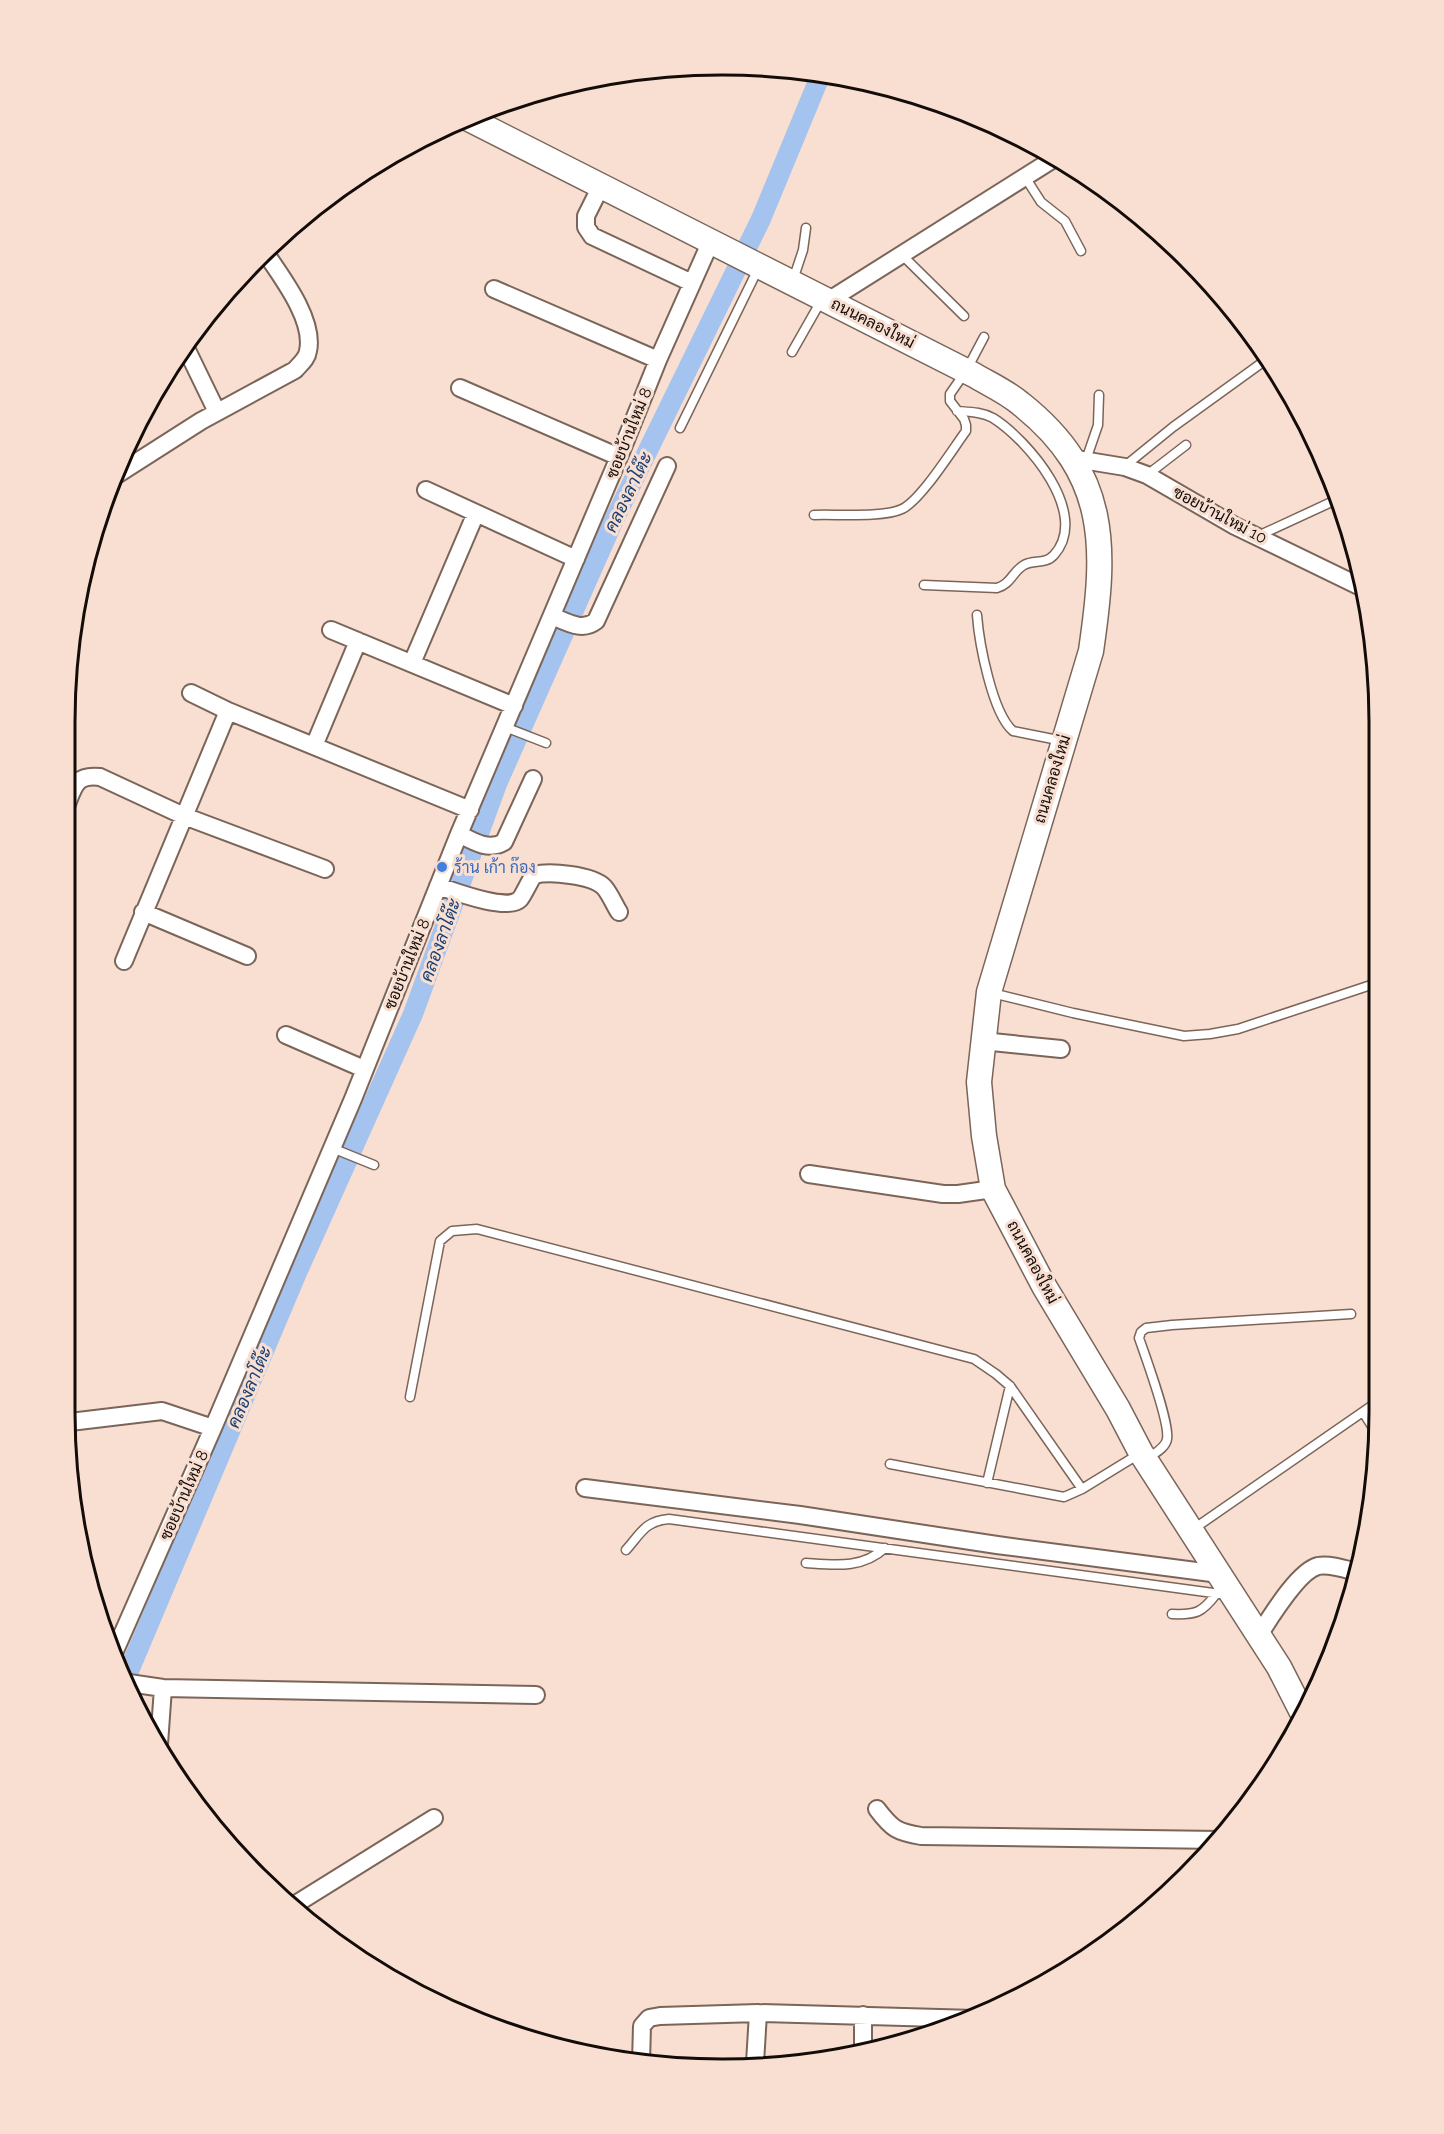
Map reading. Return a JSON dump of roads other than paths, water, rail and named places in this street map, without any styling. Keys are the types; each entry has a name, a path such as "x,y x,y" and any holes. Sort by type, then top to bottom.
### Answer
{"street":[{"name":"ถนนคลองใหม่","path":"477,123 966,371 1020,403 1078,459 1099,530 1101,570 1090,651 989,992 979,1082 984,1136 993,1189 1044,1286 1144,1456 1192,1530 1224,1588 1279,1667 1298,1705"},
{"path":"825,299 1047,163"},
{"path":"601,186 586,216 586,227 592,236 692,283"},
{"name":"ซอยบ้านใหม่ 8","path":"118,1644 338,1150 364,1069 451,891 471,840 470,810 510,729 514,706 558,618 576,560 658,360 692,283 718,245"},
{"path":"127,469 217,412 295,370 304,362 308,353 309,334 288,286 270,260"},
{"path":"494,289 658,360"},
{"path":"190,355 217,412"},
{"path":"460,388 619,458"},
{"name":"ซอยบ้านใหม่ 10","path":"1078,459 1125,467 1147,475 1235,526 1354,584"},
{"path":"558,618 581,627 590,626 596,621 667,466"},
{"path":"426,490 576,560"},
{"path":"412,663 476,513"},
{"path":"331,630 514,706"},
{"path":"314,746 358,641"},
{"path":"191,693 228,711 470,810"},
{"path":"124,961 228,711"},
{"path":"75,786 77,782 87,776 100,777 184,816 325,870"},
{"path":"471,840 496,847 504,842 533,779"},
{"path":"451,891 508,904 520,899 534,875 555,873 597,881 606,889 619,912"},
{"path":"143,912 247,956"},
{"path":"286,1035 364,1069"},
{"path":"982,1041 1061,1049"},
{"path":"809,1174 943,1194 993,1189"},
{"path":"75,1421 162,1411 213,1428"},
{"path":"585,1488 800,1515 997,1545 1224,1588"},
{"path":"1258,1635 1295,1582 1308,1572 1317,1566 1349,1571"},
{"path":"136,1685 163,1688 536,1695"},
{"path":"160,1732 163,1688"},
{"path":"877,1809 889,1826 900,1832 921,1836 1207,1840"},
{"path":"300,1902 434,1818"},
{"path":"755,2058 758,2013"},
{"path":"641,2053 642,2026 649,2018 660,2016 758,2013 949,2018"},
{"path":"863,2015 863,2043"}],"lane":[{"path":"1024,177 1041,202 1065,221 1082,250"},
{"path":"792,282 803,250 806,228"},
{"path":"901,254 964,316"},
{"path":"680,428 756,264"},
{"path":"792,352 825,299"},
{"path":"814,515 888,513 902,509 916,500 966,430 966,425 950,401 950,394 966,371 984,337"},
{"path":"1125,467 1173,427 1261,364"},
{"path":"1078,459 1098,425 1099,395"},
{"path":"924,585 997,588 1004,586 1023,565 1046,561 1053,556 1062,541 1065,520 1058,494 1046,471 1032,452 991,417 978,412 957,411"},
{"path":"1147,475 1186,445"},
{"path":"1257,536 1331,503"},
{"path":"977,615 984,659 996,700 1007,726 1012,731 1063,741"},
{"path":"510,729 546,743"},
{"path":"989,992 1073,1013 1184,1036 1238,1029 1369,986"},
{"path":"338,1150 374,1165"},
{"path":"410,1397 440,1242 452,1231 477,1229 974,1359 1010,1386 1082,1489"},
{"path":"890,1464 1064,1497 1165,1445 1167,1438 1165,1419 1140,1338 1141,1332 1146,1328 1172,1324 1351,1314"},
{"path":"987,1483 1010,1386"},
{"path":"1192,1530 1369,1408"},
{"path":"1363,1412 1369,1421"},
{"path":"626,1550 647,1525 655,1520 669,1519 885,1548 1224,1588"},
{"path":"806,1563 839,1566 857,1564 875,1557 885,1548"},
{"path":"1172,1614 1199,1612 1224,1588"}],"waterway":[{"name":"คลองลาโต๊ะ","path":"129,1671 296,1275 413,1014 497,784 613,522 761,219 817,83"}],"place":[{"name":"ร้าน เก้า ก๊อง","path":"442,867"}]}
